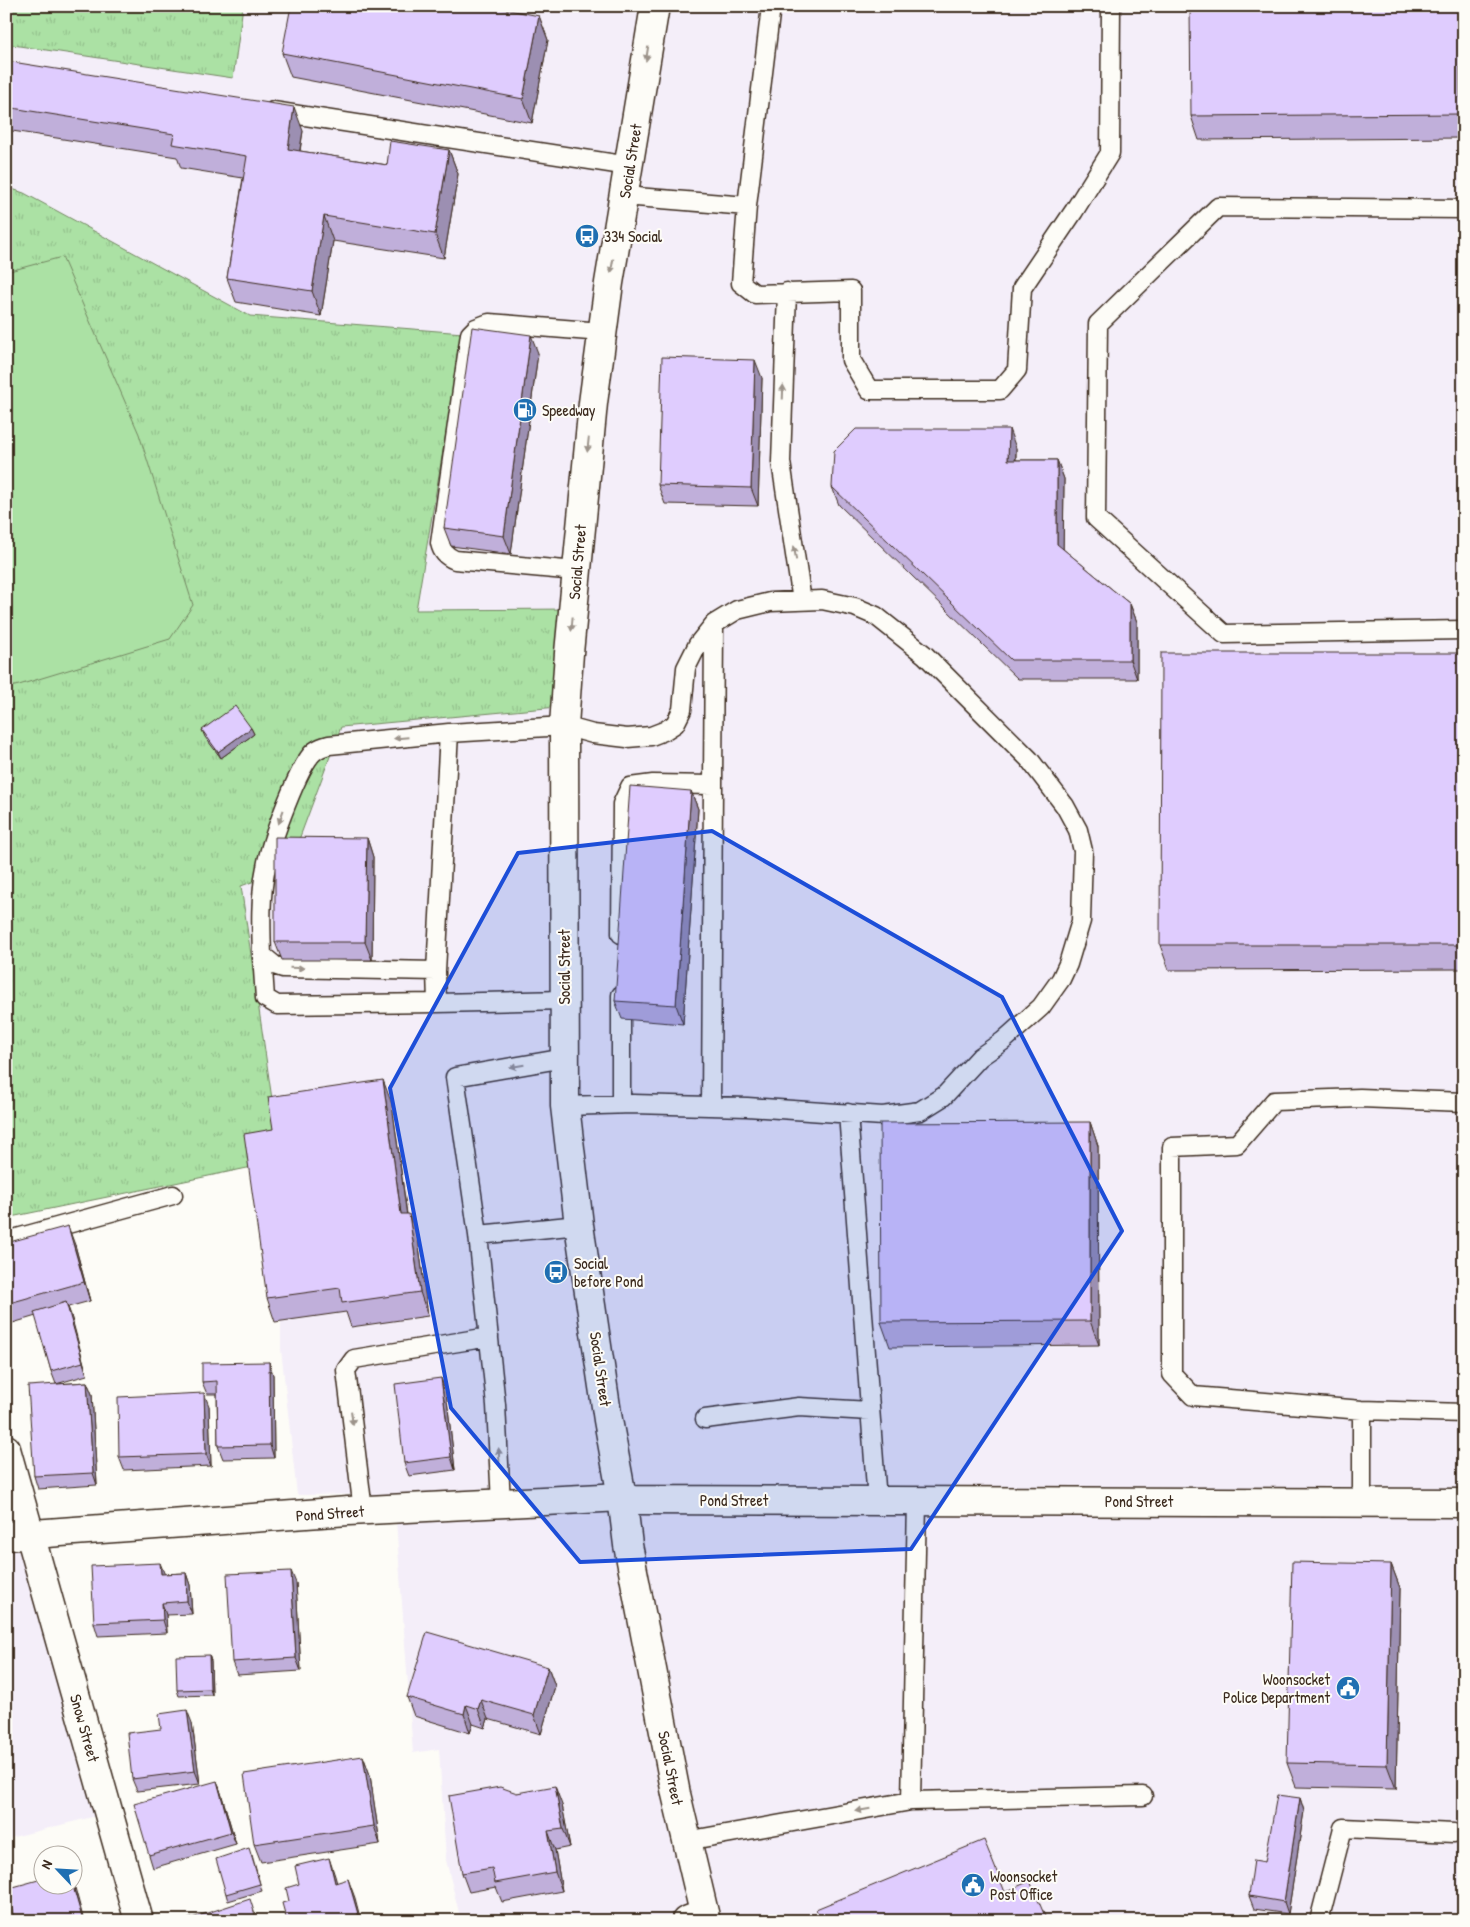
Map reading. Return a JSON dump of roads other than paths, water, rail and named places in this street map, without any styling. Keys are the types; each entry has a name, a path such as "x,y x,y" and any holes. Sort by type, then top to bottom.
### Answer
{"main road":[{"name":"Social Street","path":"655,6 602,332 576,571 564,726 565,1106 579,1225 628,1545 686,1841 698,1918"},
{"name":"Snow Street","path":"6,1449 18,1535 139,1921"},
{"name":"Pond Street","path":"18,1535 363,1511 622,1497 633,1500 1464,1502"}],"lane":[{"path":"771,6 747,206 741,283 755,294 851,291 852,360 869,390 1000,390 1017,370 1022,288 1074,211 1110,152 1111,6"},
{"path":"253,108 629,166"},
{"path":"624,196 747,206"},
{"path":"1464,210 1216,208 1098,324 1096,518 1224,634 1464,630"},
{"path":"787,292 781,462 802,601"},
{"path":"576,571 455,560 446,556 442,551 440,543 470,334 476,328 490,323 602,332"},
{"path":"564,1000 277,1005 266,998 262,955 261,909 266,866 281,815 306,761 316,750 329,745 449,733 564,726 593,734 627,738 651,736 675,724 682,710 686,668 698,644 714,624 737,610 770,602 822,600 856,606 876,616 925,655 1029,759 1064,806 1078,830 1083,851 1081,921 1065,971 1041,1007 1003,1041 980,1057 944,1096 920,1111 883,1116 711,1106 621,1104 565,1106"},
{"path":"711,1106 714,624"},
{"path":"437,1003 436,971 449,733"},
{"path":"621,954 622,804 630,788 653,784 713,785"},
{"path":"262,955 274,965 283,968 436,971"},
{"path":"621,974 621,1104"},
{"path":"502,1503 496,1405 478,1235 455,1077 565,1058"},
{"path":"1464,1102 1360,1098 1274,1101 1237,1144 1172,1147 1172,1374 1193,1396 1362,1410 1464,1413"},
{"path":"848,1113 877,1500"},
{"path":"6,1242 173,1194"},
{"path":"478,1235 579,1225"},
{"path":"363,1511 346,1370 354,1359 489,1337"},
{"path":"705,1419 799,1407 870,1410"},
{"path":"1362,1410 1362,1502"},
{"path":"911,1801 917,1501"},
{"path":"686,1841 911,1801 1143,1796"},
{"path":"1319,1921 1343,1828 1454,1833"}],"place":[{"name":"334 Social","path":"587,236"},
{"name":"Speedway","path":"525,410"},
{"name":"Social before Pond","path":"556,1272"},
{"name":"Woonsocket Police Department","path":"1348,1688"},
{"name":"Woonsocket Post Office","path":"973,1885"}]}
